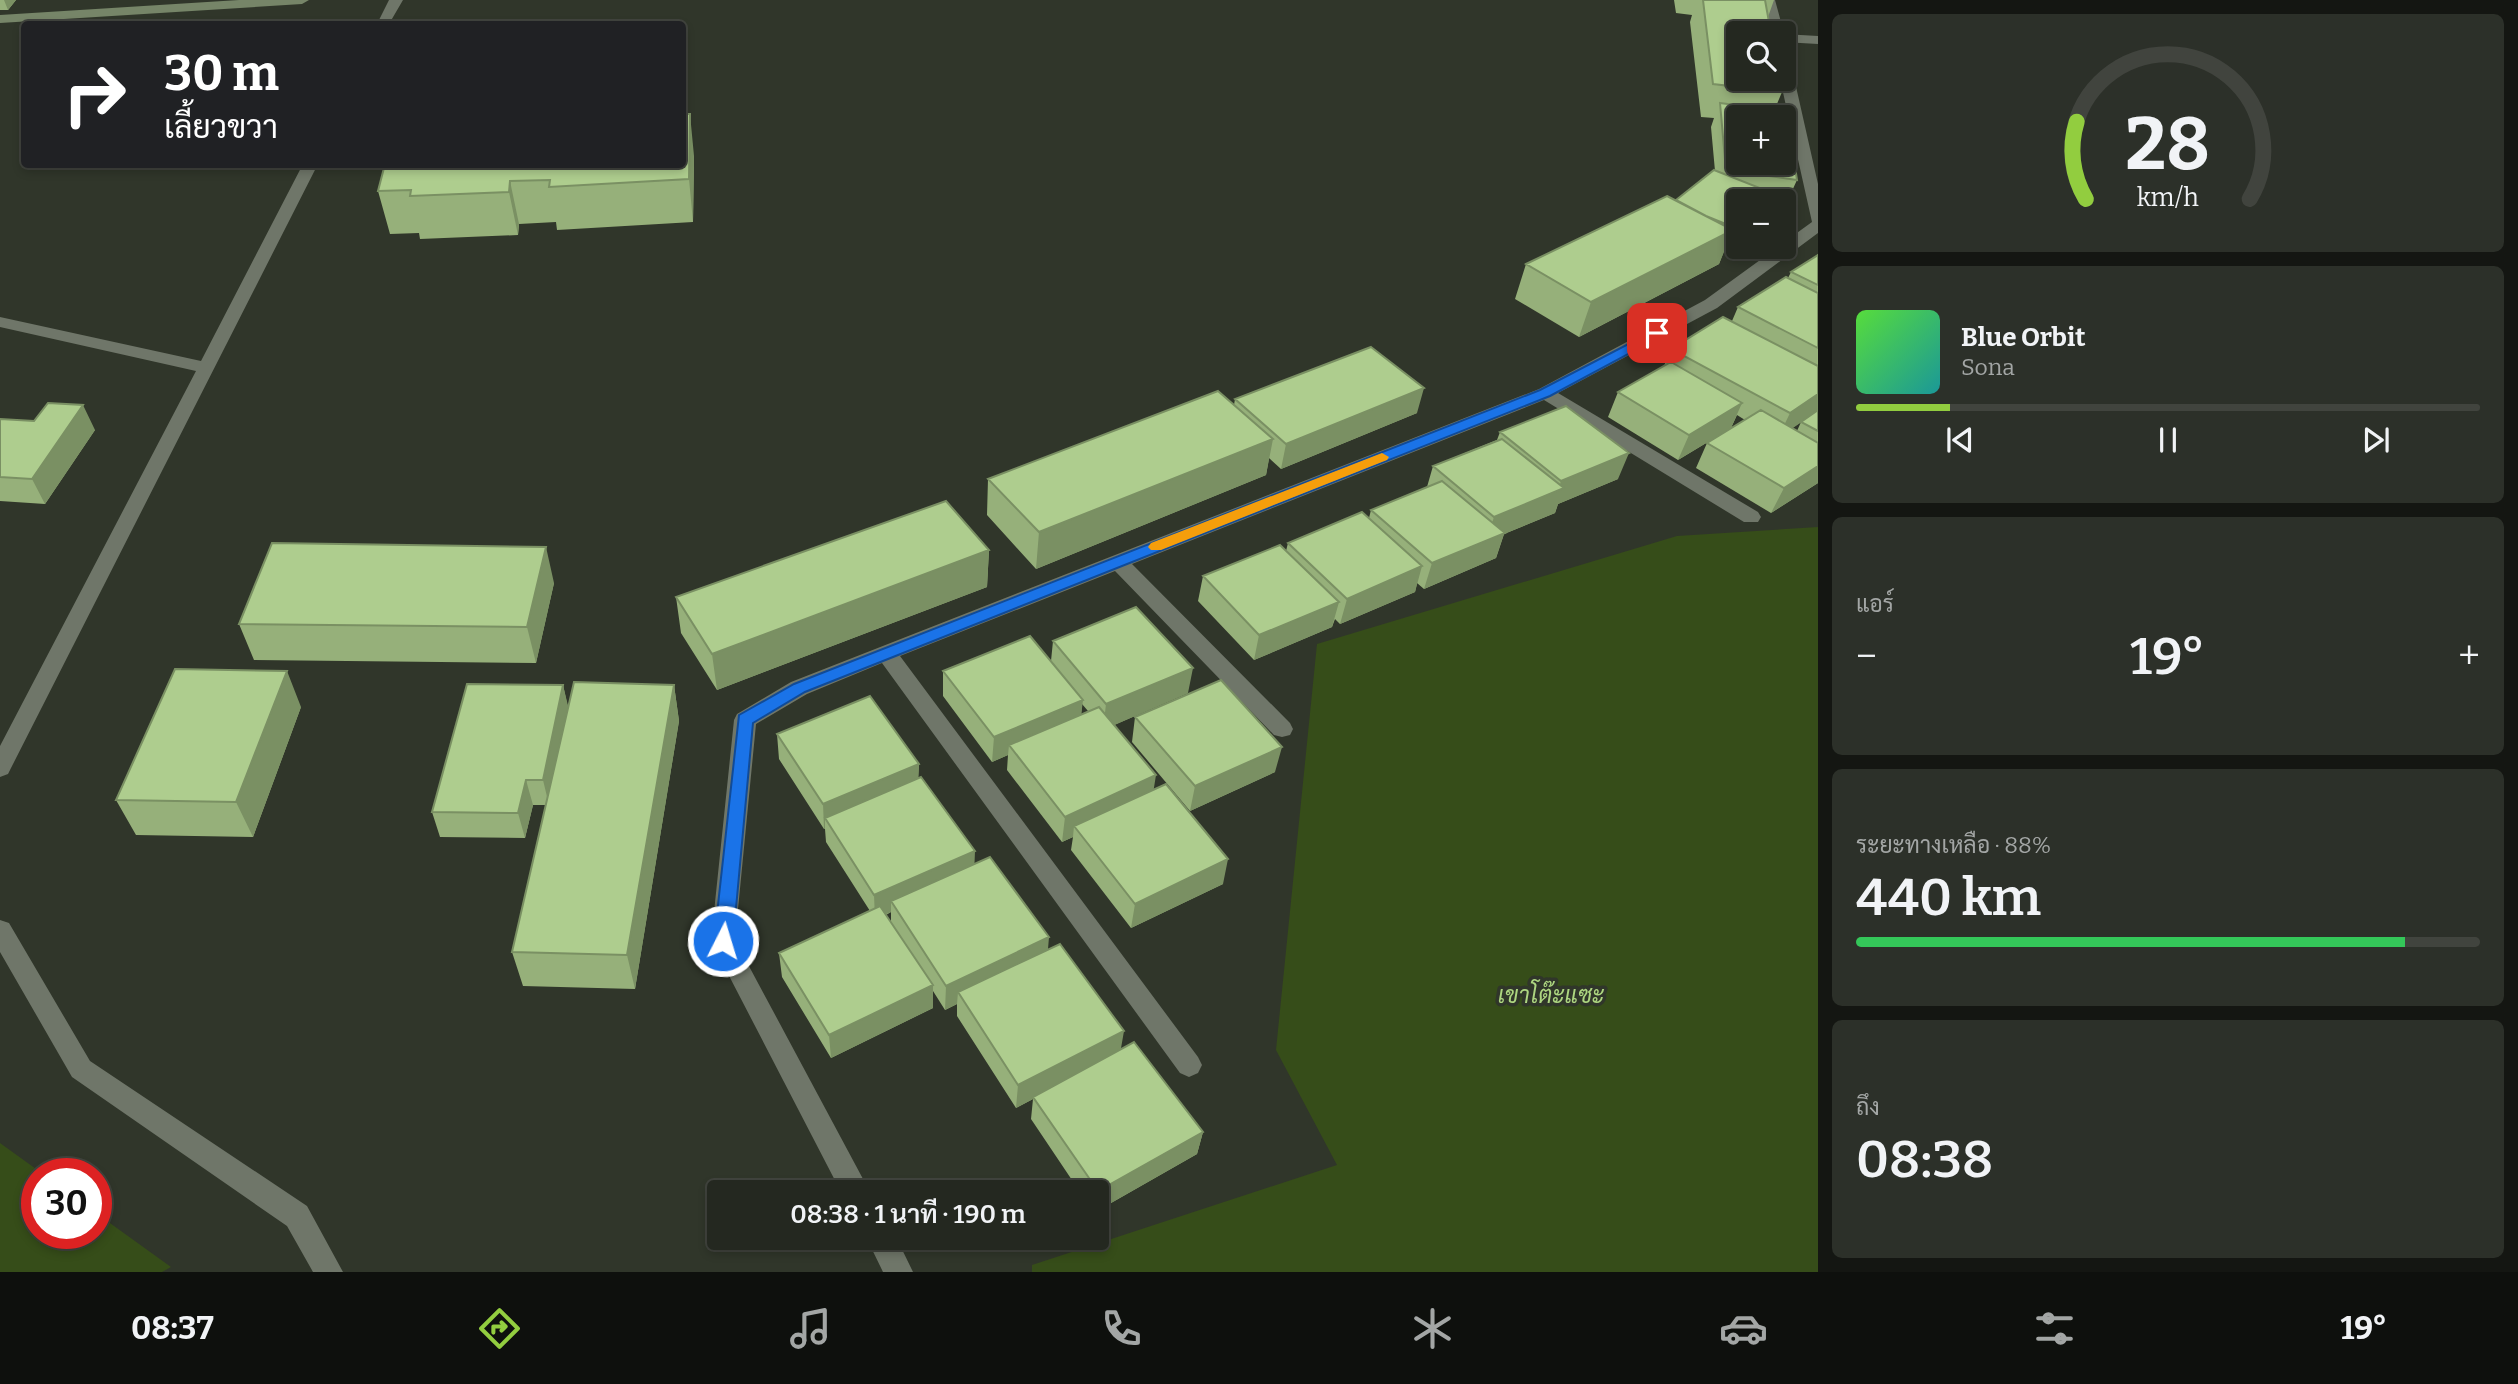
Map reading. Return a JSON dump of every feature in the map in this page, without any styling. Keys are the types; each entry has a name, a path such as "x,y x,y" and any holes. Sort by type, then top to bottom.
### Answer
{"street":[{"path":"0,19 302,0"},
{"path":"385,21 396,0"},
{"path":"1768,0 1774,21"},
{"path":"1796,39 1818,40"},
{"path":"1790,91 1818,219"},
{"path":"1797,123 1818,124"},
{"path":"0,768 309,168"},
{"path":"850,1180 723,941 745,720 799,688 1545,393 1711,304 1818,225"},
{"path":"1680,321 1703,333"},
{"path":"0,322 206,368"},
{"path":"1545,393 1751,517"},
{"path":"1118,562 1282,729"},
{"path":"887,653 1189,1065"},
{"path":"0,930 81,1069 297,1216 329,1272"},
{"path":"887,1250 899,1272"}],"green space":[{"name":"เขาโต๊ะแซะ","path":"1818,527 1818,1272 1032,1272 1032,1265 1078,1250 1109,1250 1109,1240 1337,1165 1276,1050 1317,644 1677,536"},
{"path":"0,1143 21,1158 21,1249 112,1249 112,1225 171,1267 162,1272 0,1272"}],"building":[{"path":"1703,0 1765,0 1769,21 1726,21 1726,86 1713,84"},
{"path":"1720,103 1735,105 1726,105 1726,170"},
{"path":"686,114 690,114 689,179 549,187 550,180 510,181 509,192 410,196 411,190 378,191 384,168 686,168"},
{"path":"1714,170 1762,189 1726,189 1726,224 1676,200"},
{"path":"1796,173 1797,180 1762,175"},
{"path":"1667,196 1726,226 1726,234 1591,302 1526,264"},
{"path":"1818,255 1818,285 1791,272"},
{"path":"1786,277 1818,293 1818,348 1738,307"},
{"path":"1723,317 1818,366 1818,394 1790,413 1671,349"},
{"path":"1371,347 1424,388 1286,444 1235,399"},
{"path":"1671,362 1742,403 1689,435 1618,392"},
{"path":"1218,391 1273,439 1039,532 988,479"},
{"path":"48,403 83,405 32,479 0,477 0,419 34,421"},
{"path":"1566,406 1629,453 1561,481 1500,432"},
{"path":"1761,410 1818,443 1818,466 1784,488 1707,443"},
{"path":"1818,410 1818,431 1801,422"},
{"path":"1502,439 1564,488 1494,517 1433,466"},
{"path":"1442,481 1505,533 1432,563 1371,510"},
{"path":"946,501 989,550 712,654 676,597"},
{"path":"1362,512 1422,566 1347,599 1288,543"},
{"path":"272,543 546,547 527,627 239,624"},
{"path":"1280,545 1339,602 1259,635 1203,576"},
{"path":"1136,607 1193,668 1106,704 1053,641"},
{"path":"1030,636 1083,700 994,737 943,671"},
{"path":"175,669 287,671 236,802 116,800"},
{"path":"1221,680 1282,747 1195,786 1135,717"},
{"path":"574,682 674,685 627,955 512,952"},
{"path":"467,684 563,685 543,780 526,780 518,813 432,812"},
{"path":"870,696 919,764 823,804 777,734"},
{"path":"1099,707 1156,775 1065,817 1009,745"},
{"path":"921,777 975,851 874,895 825,818"},
{"path":"1166,784 1228,859 1135,904 1074,826"},
{"path":"990,857 1049,937 946,986 891,901"},
{"path":"880,906 933,985 829,1035 779,953"},
{"path":"1060,944 1124,1031 1018,1085 958,992"},
{"path":"1134,1042 1203,1132 1109,1185 1109,1180 1090,1180 1033,1097"}],"slow traffic":[{"path":"1156,547 1382,457"}],"route":[{"path":"723,941 745,720 799,688 1545,393 1657,333"}]}
